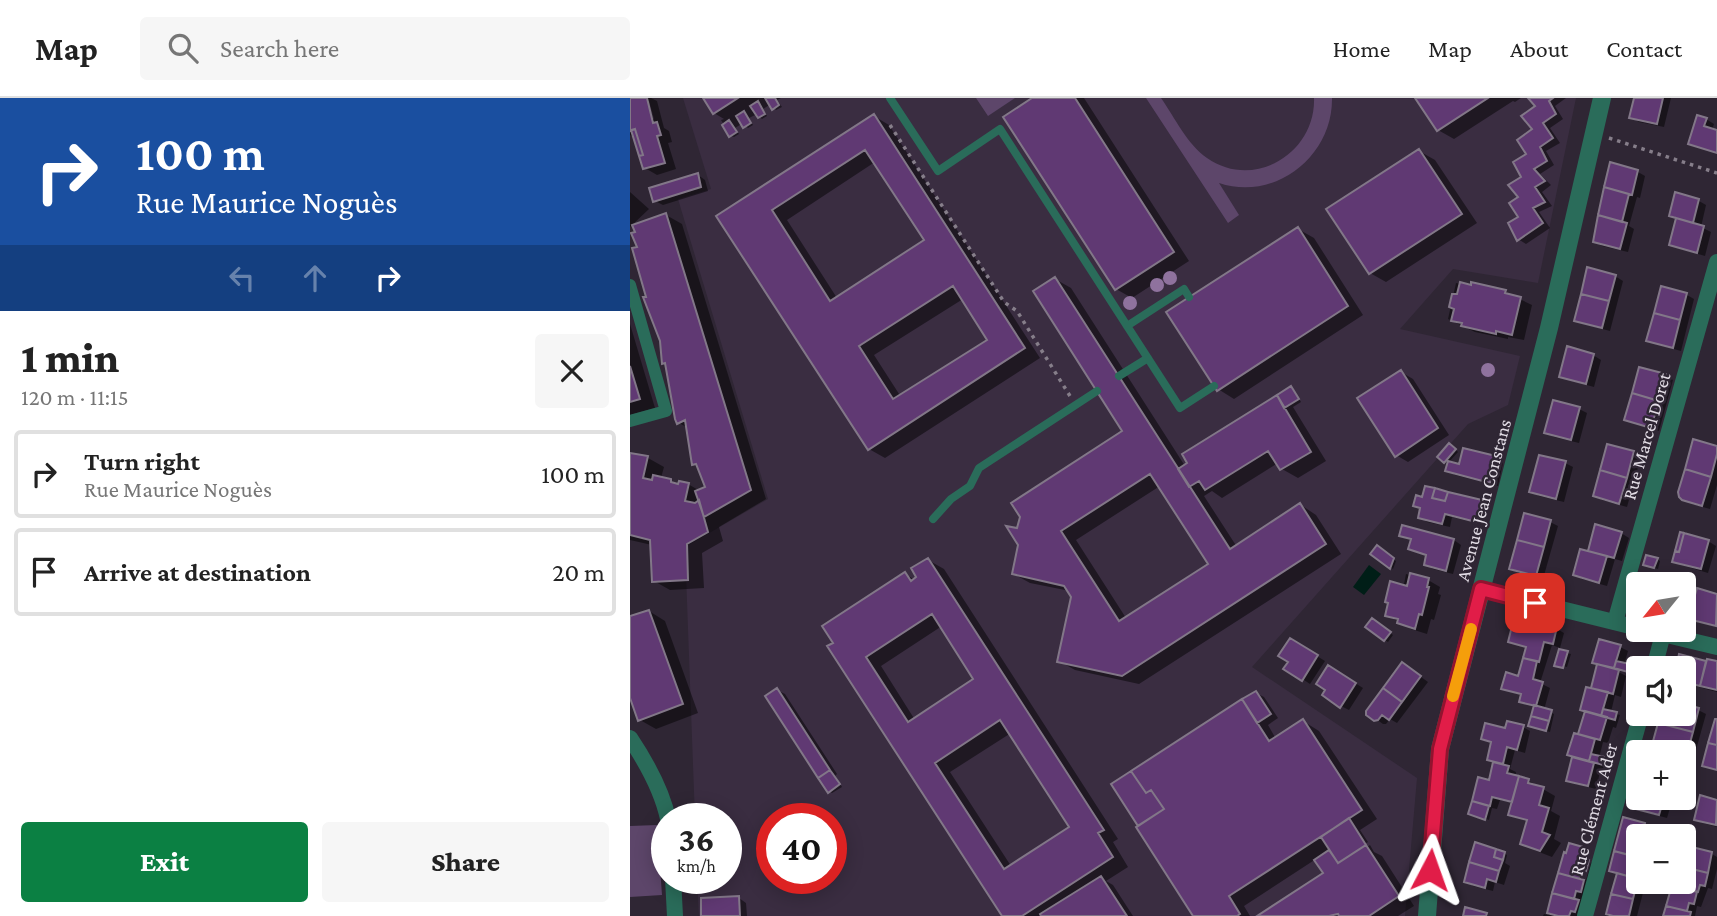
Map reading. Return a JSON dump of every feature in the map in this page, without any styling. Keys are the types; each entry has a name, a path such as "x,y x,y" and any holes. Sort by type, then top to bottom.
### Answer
{"street":[{"name":"Avenue Jean Constans","path":"1427,916 1440,749 1549,328 1602,98"},
{"name":"Rue Marcel Doret","path":"1615,622 1717,262"},
{"path":"630,285 666,411 630,421"},
{"path":"1481,589 1626,625"},
{"path":"1694,642 1717,648"},
{"name":"Rue Clément Ader","path":"1585,916 1638,726"},
{"path":"630,738 643,757 663,803"},
{"path":"674,894 675,916"}],"lane":[{"path":"890,98 938,172 1000,129 1180,408 1214,386"},
{"path":"1127,326 1184,289 1189,297"},
{"path":"1119,376 1148,358"},
{"path":"933,519 951,499 970,486 979,468 1097,391"}],"path":[{"path":"890,125 1004,302 1017,311 1075,405"},
{"path":"1594,133 1717,173"}],"shaded area":[{"path":"683,98 1576,98 1538,283 1453,269 1400,329 1520,356 1508,405 1468,424 1252,667 1417,778 1405,916 699,916 698,894 742,894 742,803 694,803 685,547 768,499 678,199 711,189"},
{"path":"976,98 1015,98 988,116"},
{"path":"1146,98 1161,98 1187,138 1207,158 1225,167 1244,170 1262,168 1279,161 1293,150 1305,135 1312,118 1314,98 1332,98 1330,119 1323,138 1297,169 1280,180 1260,186 1240,187 1219,183 1239,215 1228,223"},
{"path":"1369,565 1381,574 1364,595 1353,587"},
{"path":"651,825 651,894 662,895 630,897 630,826"}],"building":[{"path":"630,98 647,98 653,123 657,122 661,135 657,136 665,163 643,169 639,156 643,155 635,129 630,131"},
{"path":"703,98 738,98 713,114"},
{"path":"765,98 775,98 779,105 772,110"},
{"path":"1032,98 1075,98 1174,252 1115,290 1003,117"},
{"path":"1415,98 1488,98 1437,131"},
{"path":"1528,98 1553,98 1549,101 1556,114 1543,123 1553,138 1540,147 1547,161 1534,169 1545,181 1535,187 1545,202 1533,208 1543,223 1517,241 1508,223 1518,217 1509,203 1518,197 1508,185 1521,177 1513,162 1526,154 1517,140 1532,129 1521,116 1535,106"},
{"path":"1634,98 1663,98 1657,124 1629,118"},
{"path":"758,101 765,114 758,118 750,106"},
{"path":"744,111 751,123 743,128 736,116"},
{"path":"874,114 1025,348 868,450 716,216","holes":["865,150 924,240 830,301 772,210","953,286 987,340 893,399 859,346"]},
{"path":"1697,115 1707,118 1704,126 1717,130 1717,153 1688,144"},
{"path":"729,120 737,132 729,137 722,125"},
{"path":"635,129 643,155 639,156 631,130"},
{"path":"1419,149 1462,214 1369,274 1326,209"},
{"path":"1610,162 1638,170 1632,195 1604,187"},
{"path":"698,173 701,187 653,202 649,188"},
{"path":"1604,187 1629,194 1622,222 1598,215"},
{"path":"1675,192 1699,199 1693,223 1669,216"},
{"path":"666,213 751,490 704,517 695,491 705,487 696,464 692,465 685,420 677,424 675,419 665,363 662,364 660,341 643,297 646,297 632,248 637,247 631,233 635,232 632,225"},
{"path":"1598,215 1627,223 1620,249 1593,242"},
{"path":"1676,218 1704,226 1697,253 1669,245"},
{"path":"1298,227 1348,306 1217,391 1166,312"},
{"path":"1587,267 1616,275 1609,301 1581,294"},
{"path":"1055,277 1230,549 1300,503 1326,544 1122,676 1057,662 1071,597 1064,586 1012,574 1018,545 1006,526 1017,528 1020,517 1011,503 1122,431 1033,291","holes":["1150,474 1208,564 1119,621 1061,531"]},
{"path":"1460,282 1506,290 1505,293 1521,297 1512,335 1461,326 1462,323 1451,321 1454,309 1449,307 1452,294 1457,294"},
{"path":"1661,286 1687,293 1680,320 1654,313"},
{"path":"1581,294 1609,301 1602,328 1574,321"},
{"path":"1654,313 1680,320 1673,348 1646,341"},
{"path":"1567,346 1594,354 1586,384 1559,377"},
{"path":"630,366 640,399 630,402"},
{"path":"1639,367 1666,374 1659,401 1632,393"},
{"path":"1401,370 1438,428 1395,457 1357,398"},
{"path":"1291,386 1299,399 1284,408 1277,395"},
{"path":"1632,393 1659,401 1651,428 1624,420"},
{"path":"1277,395 1311,452 1280,470 1268,451 1205,490 1199,481 1189,487 1178,469 1187,463 1182,454"},
{"path":"1553,400 1580,407 1571,440 1544,433"},
{"path":"1693,439 1717,446 1711,477 1685,469"},
{"path":"1449,443 1456,449 1444,463 1437,457"},
{"path":"1607,444 1634,451 1627,478 1600,470"},
{"path":"1463,448 1496,456 1490,483 1445,471 1448,461 1459,464"},
{"path":"630,453 648,456 643,478 652,480 653,475 671,479 671,482 678,484 679,481 689,483 685,501 695,503 699,500 708,532 687,544 688,580 652,582 650,540 630,535"},
{"path":"1539,455 1566,461 1556,499 1529,492"},
{"path":"1685,469 1711,477 1702,506 1679,497"},
{"path":"1600,470 1627,478 1619,504 1593,496"},
{"path":"1425,486 1435,488 1432,498 1445,501 1448,492 1482,500 1476,522 1445,514 1442,524 1418,518 1420,508 1413,506 1416,495 1422,497"},
{"path":"1435,488 1448,492 1445,501 1432,498"},
{"path":"1524,513 1551,520 1544,547 1517,540"},
{"path":"1595,524 1622,532 1614,558 1588,551"},
{"path":"1402,525 1454,539 1446,571 1424,565 1426,555 1408,549 1411,539 1399,536"},
{"path":"1680,532 1684,533 1679,552 1675,551"},
{"path":"1684,533 1709,540 1701,569 1672,562 1675,551 1679,552"},
{"path":"1517,540 1544,547 1536,576 1509,569"},
{"path":"1377,545 1394,558 1390,569 1370,554"},
{"path":"1580,549 1607,556 1599,583 1573,575"},
{"path":"1646,555 1658,558 1654,568 1643,565"},
{"path":"928,558 1104,830 1098,833 1113,857 1022,916 1002,916 827,646 833,643 822,626 905,572 911,581 916,577 911,568","holes":["932,614 973,679 908,722 866,657","1000,720 1069,827 1004,869 935,763"]},
{"path":"1410,573 1429,578 1422,615 1419,614 1415,629 1397,623 1398,619 1385,616 1390,581 1407,586"},
{"path":"1697,588 1717,594 1716,626 1696,621"},
{"path":"649,610 683,704 638,721 630,698 630,616"},
{"path":"1372,618 1391,632 1384,641 1365,627"},
{"path":"1533,620 1557,627 1553,644 1544,642 1539,662 1523,658 1526,647 1508,642 1512,626 1530,631"},
{"path":"1290,638 1318,655 1302,681 1283,669 1288,662 1278,656"},
{"path":"1599,639 1621,645 1614,668 1592,663"},
{"path":"1559,649 1568,651 1563,668 1554,666"},
{"path":"1523,658 1537,661 1533,679 1543,682 1536,706 1519,702 1521,694 1501,689 1506,672 1518,676"},
{"path":"1696,658 1706,661 1700,686 1696,685"},
{"path":"1707,659 1717,661 1717,690 1700,686"},
{"path":"1616,661 1626,663 1626,671 1614,668"},
{"path":"1402,662 1421,676 1402,702 1383,688"},
{"path":"1597,664 1619,670 1613,694 1591,688"},
{"path":"1328,665 1356,683 1340,708 1322,695 1325,690 1316,684"},
{"path":"1586,687 1608,692 1601,716 1580,710"},
{"path":"777,688 830,770 818,778 765,696"},
{"path":"1383,688 1402,702 1389,720 1382,715 1374,721 1366,715 1366,711"},
{"path":"1256,691 1271,714 1257,723 1242,699"},
{"path":"1242,699 1269,741 1303,719 1362,810 1229,896 1240,914 1237,916 1193,916 1136,827 1164,809 1151,790 1146,793 1131,771"},
{"path":"1534,705 1552,710 1549,721 1531,716"},
{"path":"1603,709 1617,712 1615,720 1601,716"},
{"path":"1585,711 1607,717 1600,740 1578,734"},
{"path":"1531,716 1549,721 1546,731 1528,726"},
{"path":"1717,719 1717,745 1708,743"},
{"path":"1507,721 1524,725 1517,750 1507,747 1503,764 1487,760 1491,742 1481,739 1485,723 1505,728"},
{"path":"1657,726 1693,732 1691,740 1653,740"},
{"path":"1670,726 1694,726 1693,732"},
{"path":"1574,733 1595,739 1589,761 1567,755"},
{"path":"1708,743 1717,745 1717,770 1702,766"},
{"path":"1591,754 1605,757 1603,765 1589,761"},
{"path":"1572,757 1594,763 1588,786 1566,781"},
{"path":"1493,762 1509,766 1507,773 1519,776 1512,802 1492,797 1490,806 1472,801 1478,777 1489,780"},
{"path":"830,770 840,784 828,793 818,778"},
{"path":"1131,771 1146,793 1151,790 1164,809 1138,826 1111,784"},
{"path":"1519,776 1529,779 1528,783 1544,787 1539,805 1549,808 1542,832 1550,835 1540,851 1520,844 1527,820 1508,815"},
{"path":"1700,795 1717,800 1716,825 1694,820"},
{"path":"1472,801 1489,806 1485,820 1468,814"},
{"path":"1640,810 1660,810 1659,815"},
{"path":"1623,817 1645,823 1626,824 1626,854 1614,851"},
{"path":"1349,818 1366,845 1338,863 1321,837"},
{"path":"1475,842 1496,849 1494,857 1503,860 1499,871 1469,862"},
{"path":"1569,843 1583,847 1581,857 1589,860 1580,879 1558,873"},
{"path":"1366,845 1399,896 1369,916 1257,916 1323,873 1314,860 1329,850 1338,863"},
{"path":"1696,848 1712,852 1708,873 1696,870"},
{"path":"1496,849 1505,852 1503,860 1494,857"},
{"path":"1614,851 1626,854 1626,876 1609,871"},
{"path":"1469,862 1499,871 1496,882 1487,879 1485,888 1464,882"},
{"path":"1696,870 1708,873 1705,886 1700,885 1698,892"},
{"path":"1558,873 1584,880 1581,892 1576,891 1574,899 1552,893"},
{"path":"1617,873 1626,876 1626,894 1634,894 1633,899 1611,894"},
{"path":"1101,876 1127,916 1041,916 1040,914"},
{"path":"1697,892 1694,904 1689,903 1687,911 1666,906 1669,894"},
{"path":"1552,893 1579,900 1575,912 1571,911 1569,916 1547,913"},
{"path":"1611,894 1633,899 1629,916 1606,914"},
{"path":"739,896 740,916 701,916 701,898"},
{"path":"1666,906 1691,912 1690,916 1663,916"},
{"path":"1465,907 1487,913 1486,916 1463,916"}],"slow traffic":[{"path":"1453,696 1471,629"}],"route":[{"path":"1430,870 1440,749 1481,589 1535,603"}]}
